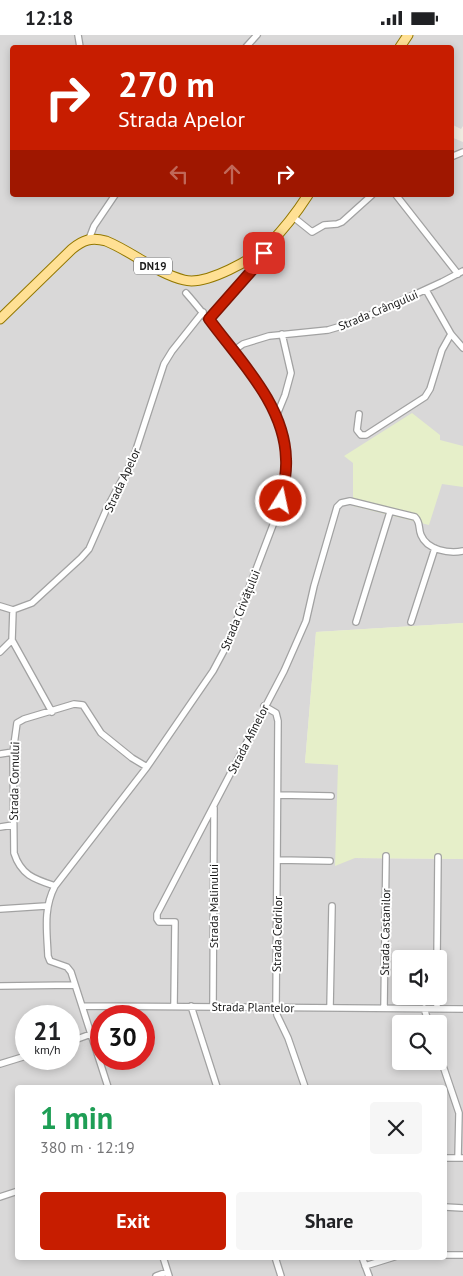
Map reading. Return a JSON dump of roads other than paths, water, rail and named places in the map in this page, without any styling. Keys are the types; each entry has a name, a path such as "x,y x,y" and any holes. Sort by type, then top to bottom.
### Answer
{"main road":[{"name":"DN19","path":"89,239 96,238 116,245 172,276 187,281 206,279 254,256 264,249 306,197"},
{"path":"0,319 72,249 89,239"}],"street":[{"path":"248,45 257,35"},
{"path":"89,239 94,226 114,197"},
{"path":"292,216 312,232 324,225 342,222 370,197"},
{"path":"398,197 460,273"},
{"path":"209,319 263,256 264,249"},
{"name":"Strada Crângului","path":"233,351 257,339 282,334 319,332 339,327 368,317 460,273"},
{"path":"426,290 451,334 463,347"},
{"name":"Strada Crivățului","path":"46,906 55,886 147,767 199,693 228,643 276,517 285,483 284,441 272,406 255,379 209,319 186,293"},
{"name":"Strada Apelor","path":"13,610 25,607 39,598 89,549 107,508 133,459 164,364 202,312"},
{"path":"276,417 285,395 290,373 282,334"},
{"path":"359,414 357,430 361,435 366,435 425,397 430,389 442,350 451,334"},
{"name":"Strada Afinelor","path":"174,1006 175,921 160,922 157,919 157,914 264,706 284,671 303,628 337,507 341,503 350,501 415,517 420,525 421,535 435,548"},
{"path":"356,622 390,512"},
{"path":"411,622 435,548 452,553 463,551"},
{"path":"0,606 13,610 12,640 52,712"},
{"path":"0,651 12,640"},
{"name":"Strada Cornului","path":"55,886 23,872 17,863 14,853 14,752 17,723 24,719 74,704 83,705 101,733 132,758 147,767"},
{"name":"Strada Cedrilor","path":"264,706 276,713 278,721 276,1008"},
{"path":"0,753 14,752"},
{"path":"278,795 331,797"},
{"name":"Strada Malinului","path":"213,1006 214,805"},
{"path":"0,827 13,825"},
{"name":"Strada Castanilor","path":"384,1008 386,856"},
{"path":"437,950 438,857"},
{"path":"278,861 330,861"},
{"path":"0,909 46,906 46,927 50,961 69,969 90,1031"},
{"path":"330,1008 332,906"},
{"path":"0,985 75,985"},
{"name":"Strada Plantelor","path":"82,1006 463,1009"},
{"path":"192,1006 216,1085"},
{"path":"276,1008 303,1085"},
{"path":"424,1008 426,1015"},
{"path":"0,1064 15,1059"},
{"path":"103,1070 107,1085"},
{"path":"444,1070 459,1113 460,1158 447,1158"},
{"path":"0,1197 15,1192"},
{"path":"447,1207 463,1208"},
{"path":"447,1255 463,1255"},
{"path":"156,1276 168,1274 164,1260"},
{"path":"276,1260 281,1276"},
{"path":"363,1260 369,1276"},
{"path":"365,1266 384,1260"}]}
